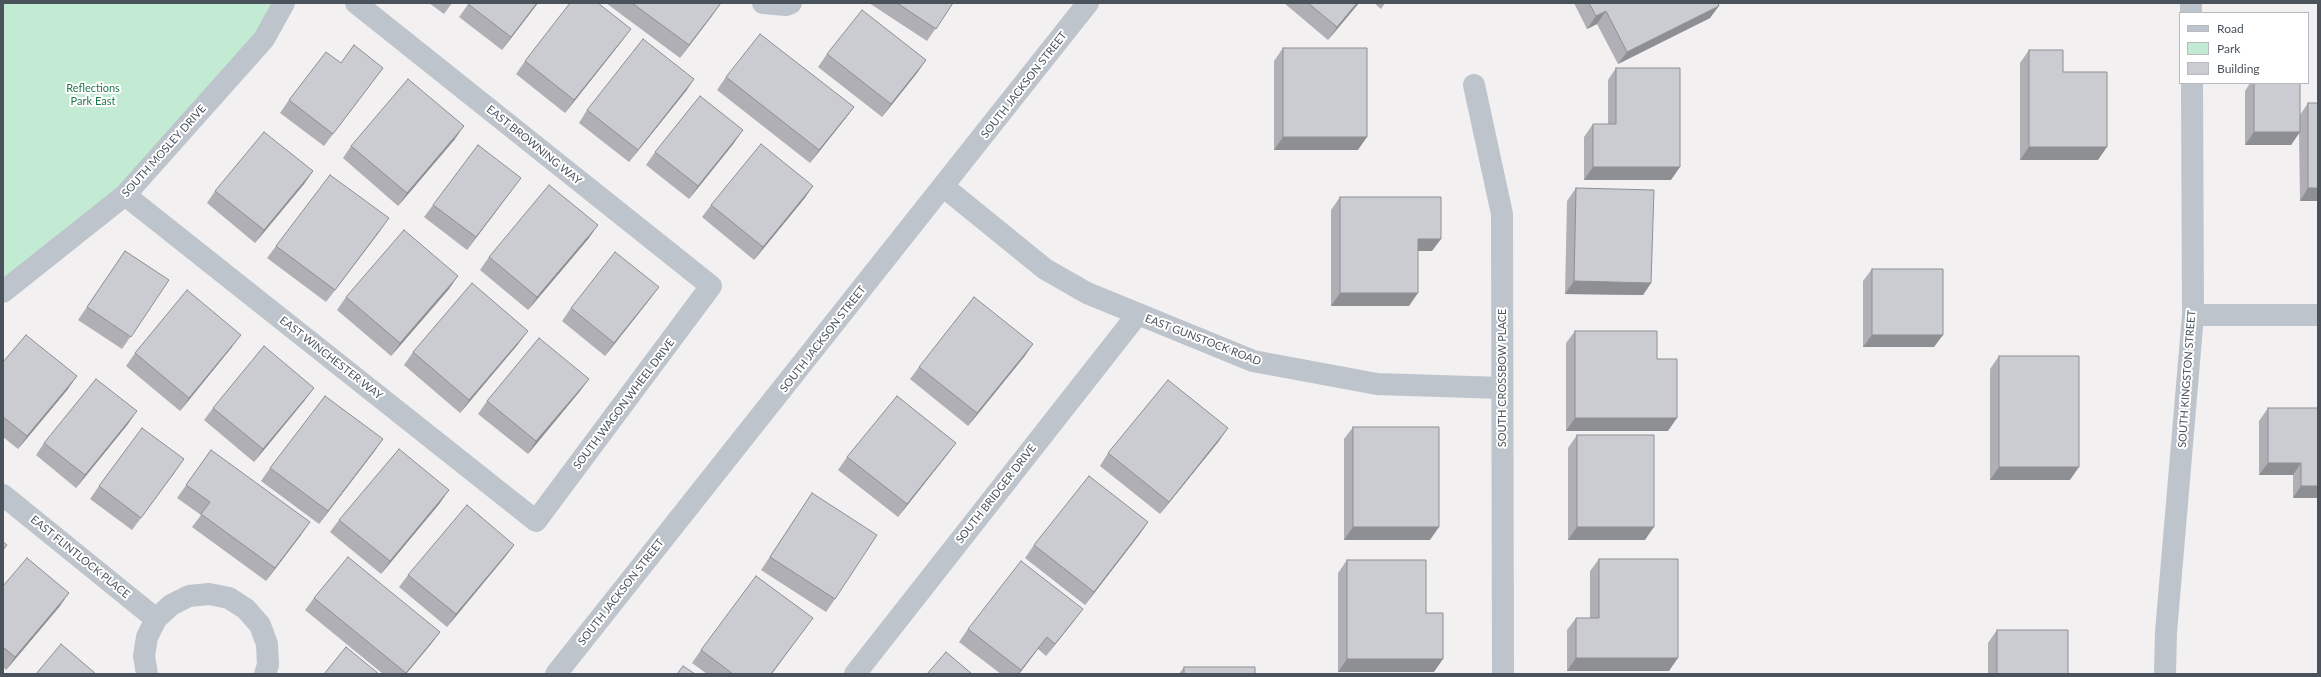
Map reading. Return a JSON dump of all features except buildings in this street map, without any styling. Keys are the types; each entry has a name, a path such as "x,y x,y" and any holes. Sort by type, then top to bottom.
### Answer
{"street":[{"name":"SOUTH MOSLEY DRIVE","path":"3,292 125,195 264,39 284,3"},
{"name":"EAST BROWNING WAY","path":"356,3 711,286"},
{"path":"763,3 786,5 791,3"},
{"name":"SOUTH JACKSON STREET","path":"556,674 944,187 1088,3"},
{"name":"SOUTH KINGSTON STREET","path":"2165,674 2167,624 2192,315 2192,84"},
{"name":"SOUTH CROSSBOW PLACE","path":"1474,86 1502,214 1503,674"},
{"name":"EAST GUNSTOCK ROAD","path":"944,187 1045,269 1087,293 1137,315 1253,361 1377,384 1502,388"},
{"name":"EAST WINCHESTER WAY","path":"125,195 536,521"},
{"name":"SOUTH WAGON WHEEL DRIVE","path":"536,521 711,286"},
{"name":"SOUTH BRIDGER DRIVE","path":"855,674 1137,315"},
{"path":"2192,315 2318,315"},
{"name":"EAST FLINTLOCK PLACE","path":"3,495 156,619"},
{"path":"147,674 144,656 147,637 156,619 170,605 189,596 209,594 229,598 246,609 260,625 267,644 268,666 265,674"}],"green space":[{"name":"Reflections Park East","path":"3,3 284,3 125,195 3,292"}]}
